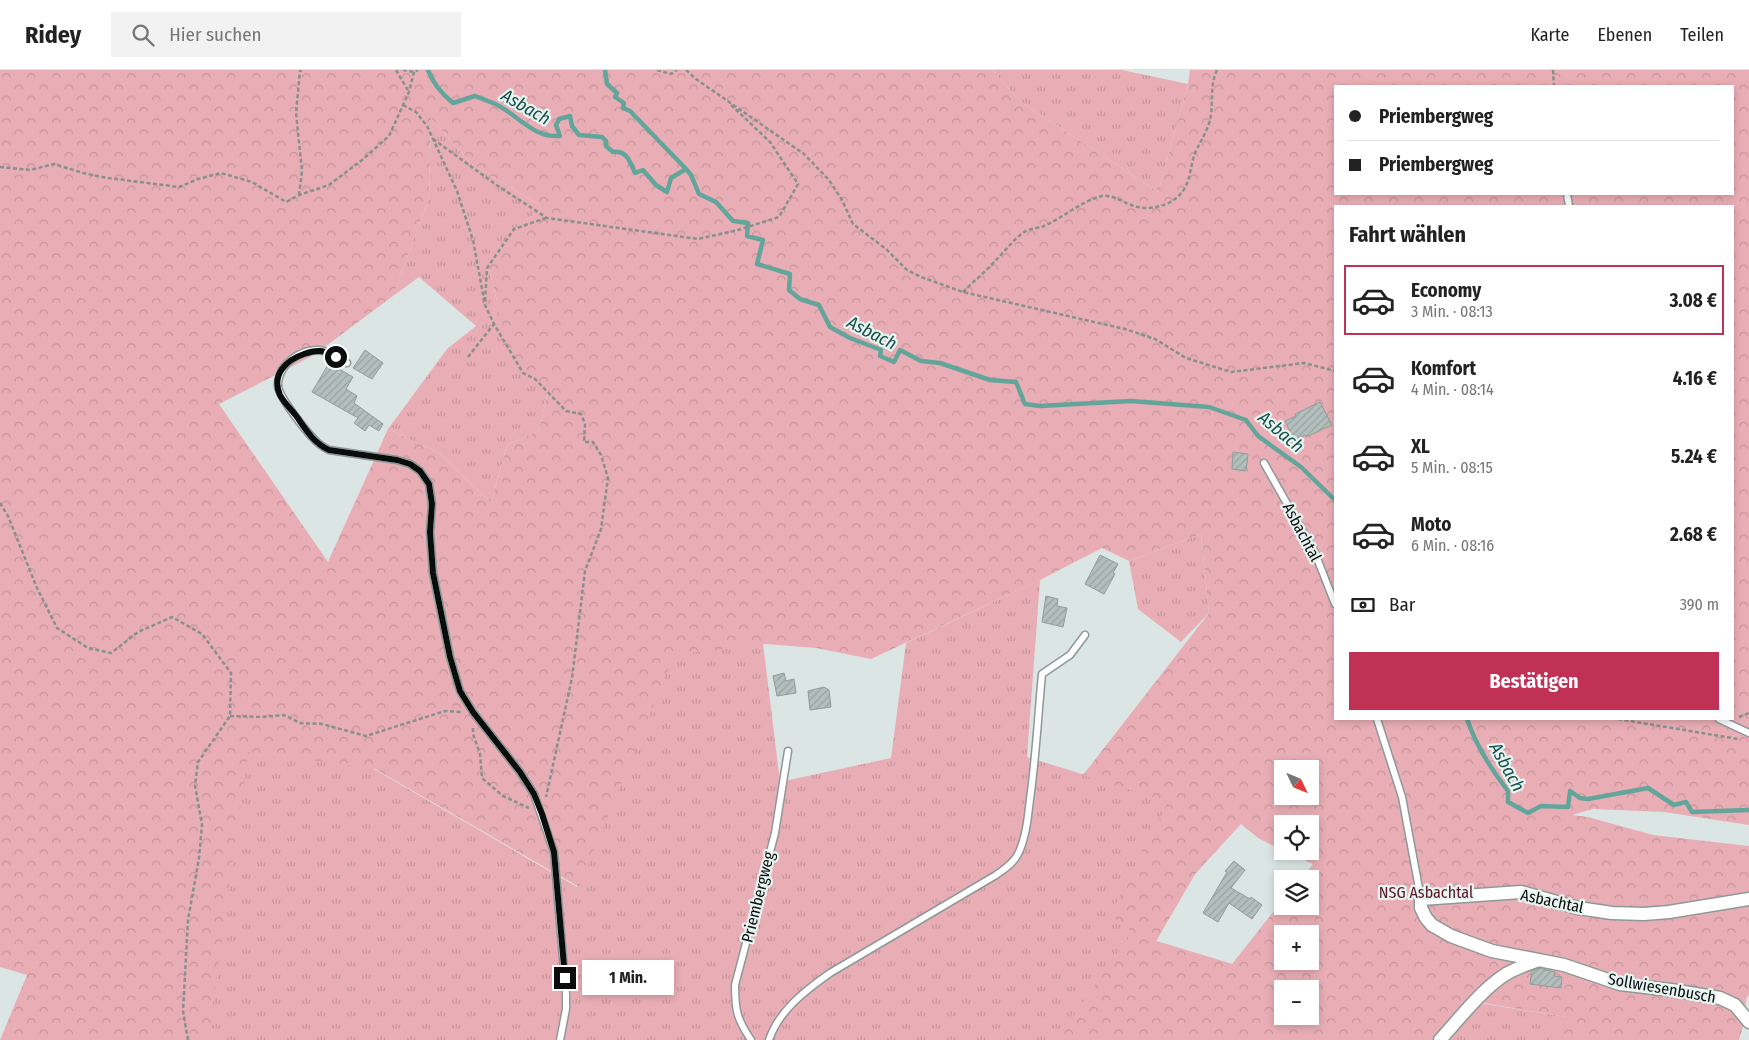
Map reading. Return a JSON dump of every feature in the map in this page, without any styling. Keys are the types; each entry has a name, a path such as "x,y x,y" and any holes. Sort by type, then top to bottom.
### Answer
{"street":[{"name":"Asbachtal","path":"1421,899 1521,892 1578,908 1612,913 1644,914 1669,912 1749,899"},
{"name":"Sollwiesenbusch","path":"1421,899 1421,908 1426,918 1432,925 1452,936 1492,950 1564,965 1620,984 1720,998 1735,1005 1749,1022"},
{"path":"1440,1040 1495,983 1509,973 1539,960"}],"lane":[{"path":"347,363 326,351 314,350 292,358 279,374 278,386 280,395 313,439 322,447 329,450 397,460 410,464 426,478 431,492 430,532 433,573 450,657 460,691 473,712 520,772 534,794 554,852 563,946 566,1009 560,1040"},
{"name":"Asbachtal","path":"1264,462 1315,553 1334,601"},
{"path":"769,1040 777,1023 787,1009 807,990 830,973 996,875 1008,867 1017,856 1022,844 1027,821 1032,786 1042,674 1070,655 1085,635"},
{"path":"1377,720 1402,797 1421,899"},
{"path":"1720,720 1749,733"},
{"name":"Priembergweg","path":"751,1040 739,1021 735,1004 735,985 775,833 788,751"}],"path":[{"path":"299,195 302,171 296,113 300,72 302,70"},
{"path":"396,70 409,92"},
{"path":"402,70 414,72 418,70"},
{"path":"657,70 672,74 677,70"},
{"path":"686,70 696,79 804,154 829,180 842,200 853,224 886,249 907,270 921,278 963,292 1125,329 1154,339 1186,358 1232,372 1304,363 1334,370"},
{"path":"963,292 1024,231 1043,226 1089,201 1103,196 1121,200 1134,206 1148,208 1172,201 1181,194 1187,186 1194,155 1209,126 1211,114 1210,99 1217,70"},
{"path":"1553,70 1554,85"},
{"path":"0,167 30,170 54,164 108,178 179,187 198,179 221,173 252,182 286,202 299,195 329,185 362,160 389,136 404,105 414,72"},
{"path":"432,138 498,186 547,218 698,239 738,230 779,217 798,184 770,142 725,99"},
{"path":"230,716 262,717 284,715 300,722 322,724 366,736 445,710 473,712 473,734 480,754 482,778 503,796 542,814 572,678 584,571 601,528 608,478 602,455 593,442 584,442 585,424 581,414 566,411 535,379 524,373 494,324 484,305 473,240 457,191 427,126 416,112 404,105"},
{"path":"484,305 487,268 514,229 547,218"},
{"path":"468,357 494,324"},
{"path":"0,503 8,516 37,588 57,628 88,648 111,653 138,632 172,617 202,634 230,674 230,716 198,762 195,785 202,825 199,858 188,920 183,1011 188,1040"},
{"path":"1624,720 1740,740"}],"green space":[{"name":"NSG Asbachtal","path":"0,70 992,70 1020,101 1158,192 1188,84 1190,70 1749,70 1749,825 1664,812 1593,809 1572,815 1588,817 1653,835 1749,846 1749,995 1746,999 1745,1019 1739,1040 1549,1040 1566,1017 1477,1002 1439,1040 1056,1040 1133,932 1110,915 1168,802 1083,775 1209,613 1201,534 1129,561 1102,548 1040,580 871,659 816,648 765,644 674,655 579,887 375,769 248,752 208,1040 0,1040 27,975 0,967","holes":["431,118 470,163 541,206 531,217 514,229 488,265 497,302 502,344 548,392 539,431 507,445 491,503 439,453 388,429 328,562 219,404 314,355 393,296 429,198","1274,815 1319,815 1319,860 1305,860 1313,864 1308,870 1319,870 1319,915 1274,915 1274,911 1232,964 1156,941 1195,874 1241,824 1258,838 1274,846"]},
{"path":"992,70 1122,70 1188,84 1158,192 1020,101"},
{"path":"431,118 470,163 541,206 531,217 514,229 488,265 497,302 548,391 539,431 507,445 491,503 439,453 388,429 447,349 476,326 419,277 393,296 429,198"},
{"path":"1201,534 1209,613 1181,642 1138,609 1129,561"},
{"path":"1040,580 1027,757 1241,823 1195,874 1156,941 1232,964 1567,1017 1549,1040 206,1040 246,751 372,768 577,887 671,653 763,643 780,782 891,758 906,643"}],"building":[{"path":"365,350 383,363 372,379 353,368"},
{"path":"329,363 353,377 346,389 357,396 354,403 383,424 379,431 369,425 365,431 354,423 358,418 312,392"},
{"path":"1320,402 1332,425 1306,437 1305,435 1294,440 1285,421"},
{"path":"1233,452 1248,454 1246,471 1232,469"},
{"path":"1100,555 1118,564 1113,573 1115,574 1104,594 1085,584"},
{"path":"1046,596 1058,599 1057,606 1067,608 1063,627 1042,622"},
{"path":"784,673 786,681 794,679 796,693 777,696 773,676"},
{"path":"824,687 829,690 831,707 810,710 808,691"},
{"path":"1234,861 1245,870 1231,888 1250,899 1251,897 1262,905 1252,919 1229,903 1218,922 1203,913 1227,872 1225,871"},
{"path":"1539,968 1555,972 1554,976 1562,977 1561,988 1530,984 1532,971"}],"waterway":[{"name":"Asbach","path":"428,70 438,88 453,103 475,96 505,109 534,130 550,136 560,136 556,125 559,119 570,116 572,126 579,135 602,137 606,141 606,146 613,152 625,155 635,173 643,170 656,185 667,192 671,178 686,169 691,175 699,194 716,202 733,221 748,223 747,236 763,240 757,264 790,274 789,290 800,299 819,305 830,327 850,338 881,350 880,356 894,362 900,350 921,361 940,363 990,380 1016,382 1025,404 1040,406 1131,401 1209,407 1246,420 1258,436 1301,467 1334,499"},
{"path":"605,70 607,84 617,93 615,97 624,103 623,108 630,111 686,169"},
{"name":"Asbach","path":"1467,720 1484,757 1508,791 1508,802 1528,813 1541,806 1568,807 1570,791 1580,798 1588,799 1648,788 1674,805 1686,802 1692,812 1749,810"}],"route":[{"path":"336,357 326,351 314,350 292,358 279,374 278,386 280,395 313,439 322,447 329,450 397,460 410,464 420,471 429,484 432,504 430,532 433,573 450,657 460,691 473,712 520,772 534,794 542,814 554,852 565,978"}]}
